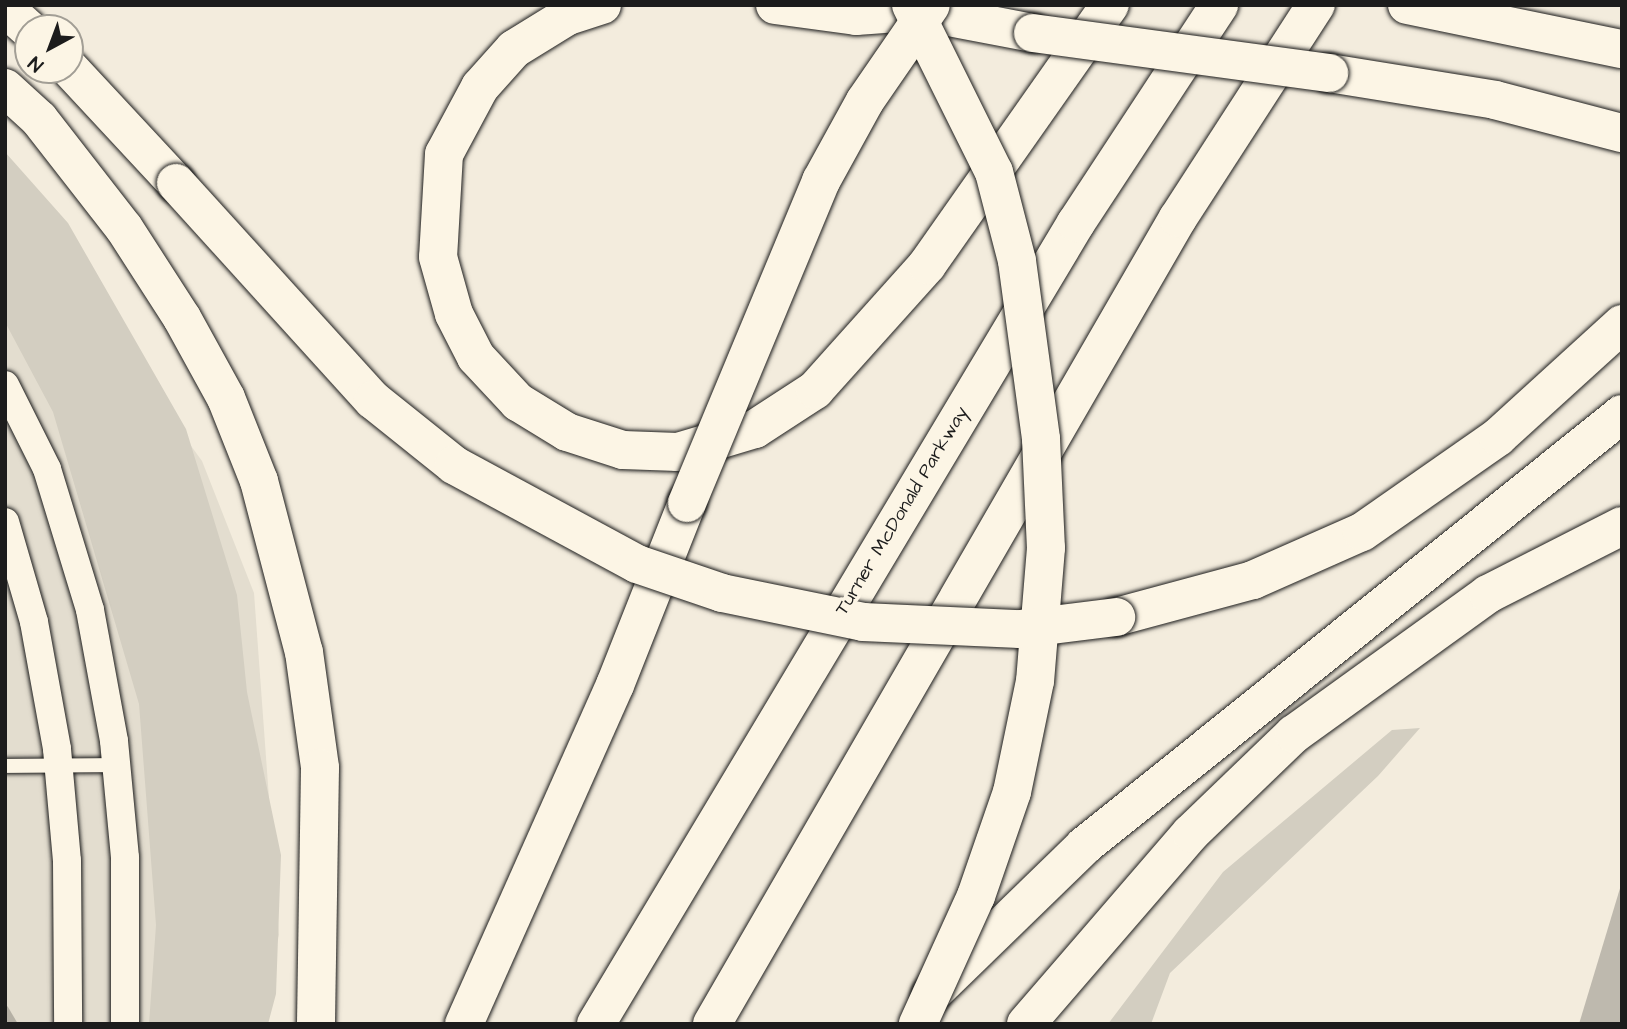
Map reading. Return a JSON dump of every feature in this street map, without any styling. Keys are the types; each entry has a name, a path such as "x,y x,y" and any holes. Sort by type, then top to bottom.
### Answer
{"highway":[{"path":"602,5 566,17 514,49 480,88 444,154 438,257 454,314 476,357 518,402 567,432 623,450 678,452 755,429 815,390 927,265 1111,5"},
{"path":"775,5 856,16 911,7 1033,33 1329,73 1495,100 1622,133"},
{"name":"Turner McDonald Parkway","path":"596,1024 1083,211 1219,5"},
{"path":"712,1024 1178,218 1316,5"},
{"path":"1407,5 1622,49"},
{"path":"464,1024 610,697 687,503 821,181 865,101 911,7"},
{"path":"911,7 994,172 1017,261 1041,439 1046,548 1035,681 1012,792 976,896 918,1024"},
{"path":"84,84 373,400 454,465 637,564 722,593 863,622 1020,629 1116,617 1253,580 1362,532 1498,437 1622,324"},
{"path":"5,88 39,119 124,228 175,306 226,398 259,481 304,652 320,768 316,1024"},
{"path":"902,1024 1084,846 1622,414"},
{"path":"1026,1024 1191,833 1294,734 1488,594 1622,526"}],"street":[{"path":"7,395 73,540 116,765 125,870 125,1024"},
{"path":"5,522 34,622 59,765 67,861 68,1024"}],"lane":[{"path":"5,766 116,765"}],"shaded area":[{"path":"5,152 68,223 186,429 237,595 247,692 281,855 276,994 268,1024 149,1024 156,925 139,704 53,412 5,322"},
{"path":"5,189 202,461 254,593 279,935 258,1024 5,1024"},
{"path":"1420,728 1378,776 1170,973 1151,1024 1108,1024 1223,872 1392,730"}],"building":[{"path":"1621,885 1622,1024 1579,1024"}]}
